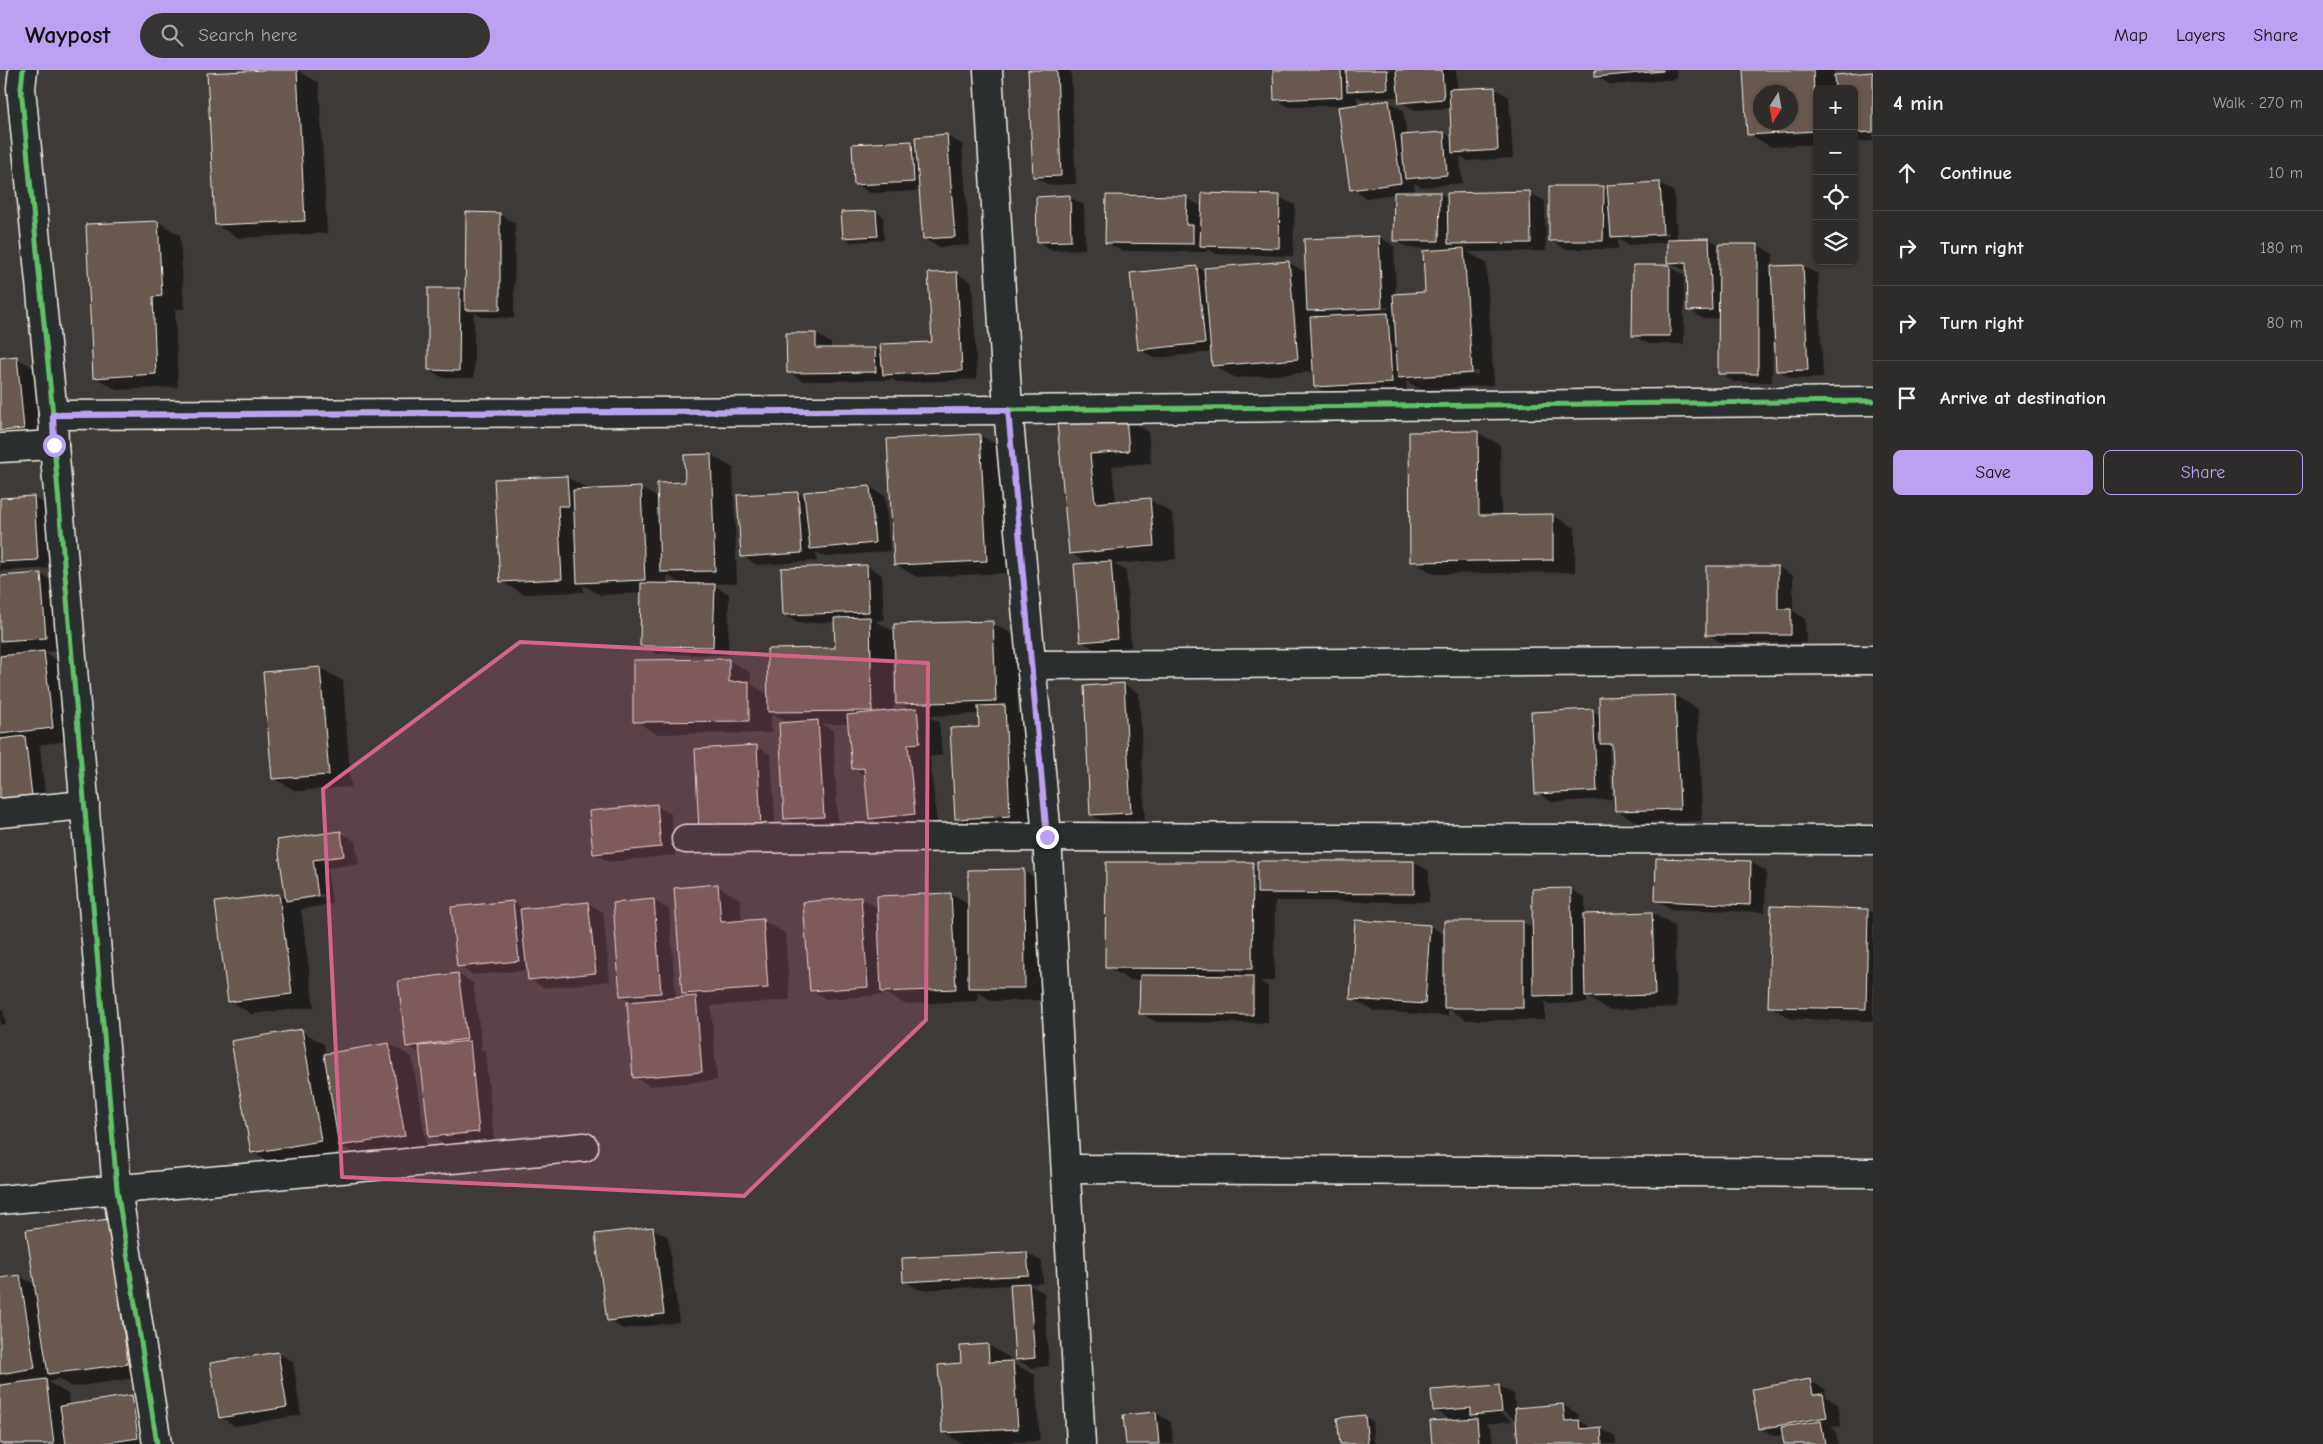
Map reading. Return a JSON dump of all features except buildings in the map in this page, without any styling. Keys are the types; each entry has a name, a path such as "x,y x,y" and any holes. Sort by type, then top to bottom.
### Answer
{"street":[{"path":"988,70 1008,410 1047,837 1080,1444"},
{"path":"15,82 53,415 117,1189 157,1444"},
{"path":"53,415 1008,410 1873,401"},
{"path":"0,448 54,445"},
{"path":"1031,665 1873,660"},
{"path":"0,812 85,805"},
{"path":"686,839 1047,837 1873,840"},
{"path":"0,1200 584,1147"},
{"path":"1066,1169 1873,1173"}],"highlighted area":[{"path":"520,642 928,663 926,1020 744,1196 342,1177 323,789"}],"cycle path":[{"path":"23,70 21,88 53,415 117,1189 157,1444"},
{"path":"53,415 1008,410 1873,401"}],"route":[{"path":"54,445 53,415 1008,410 1047,837"}]}
